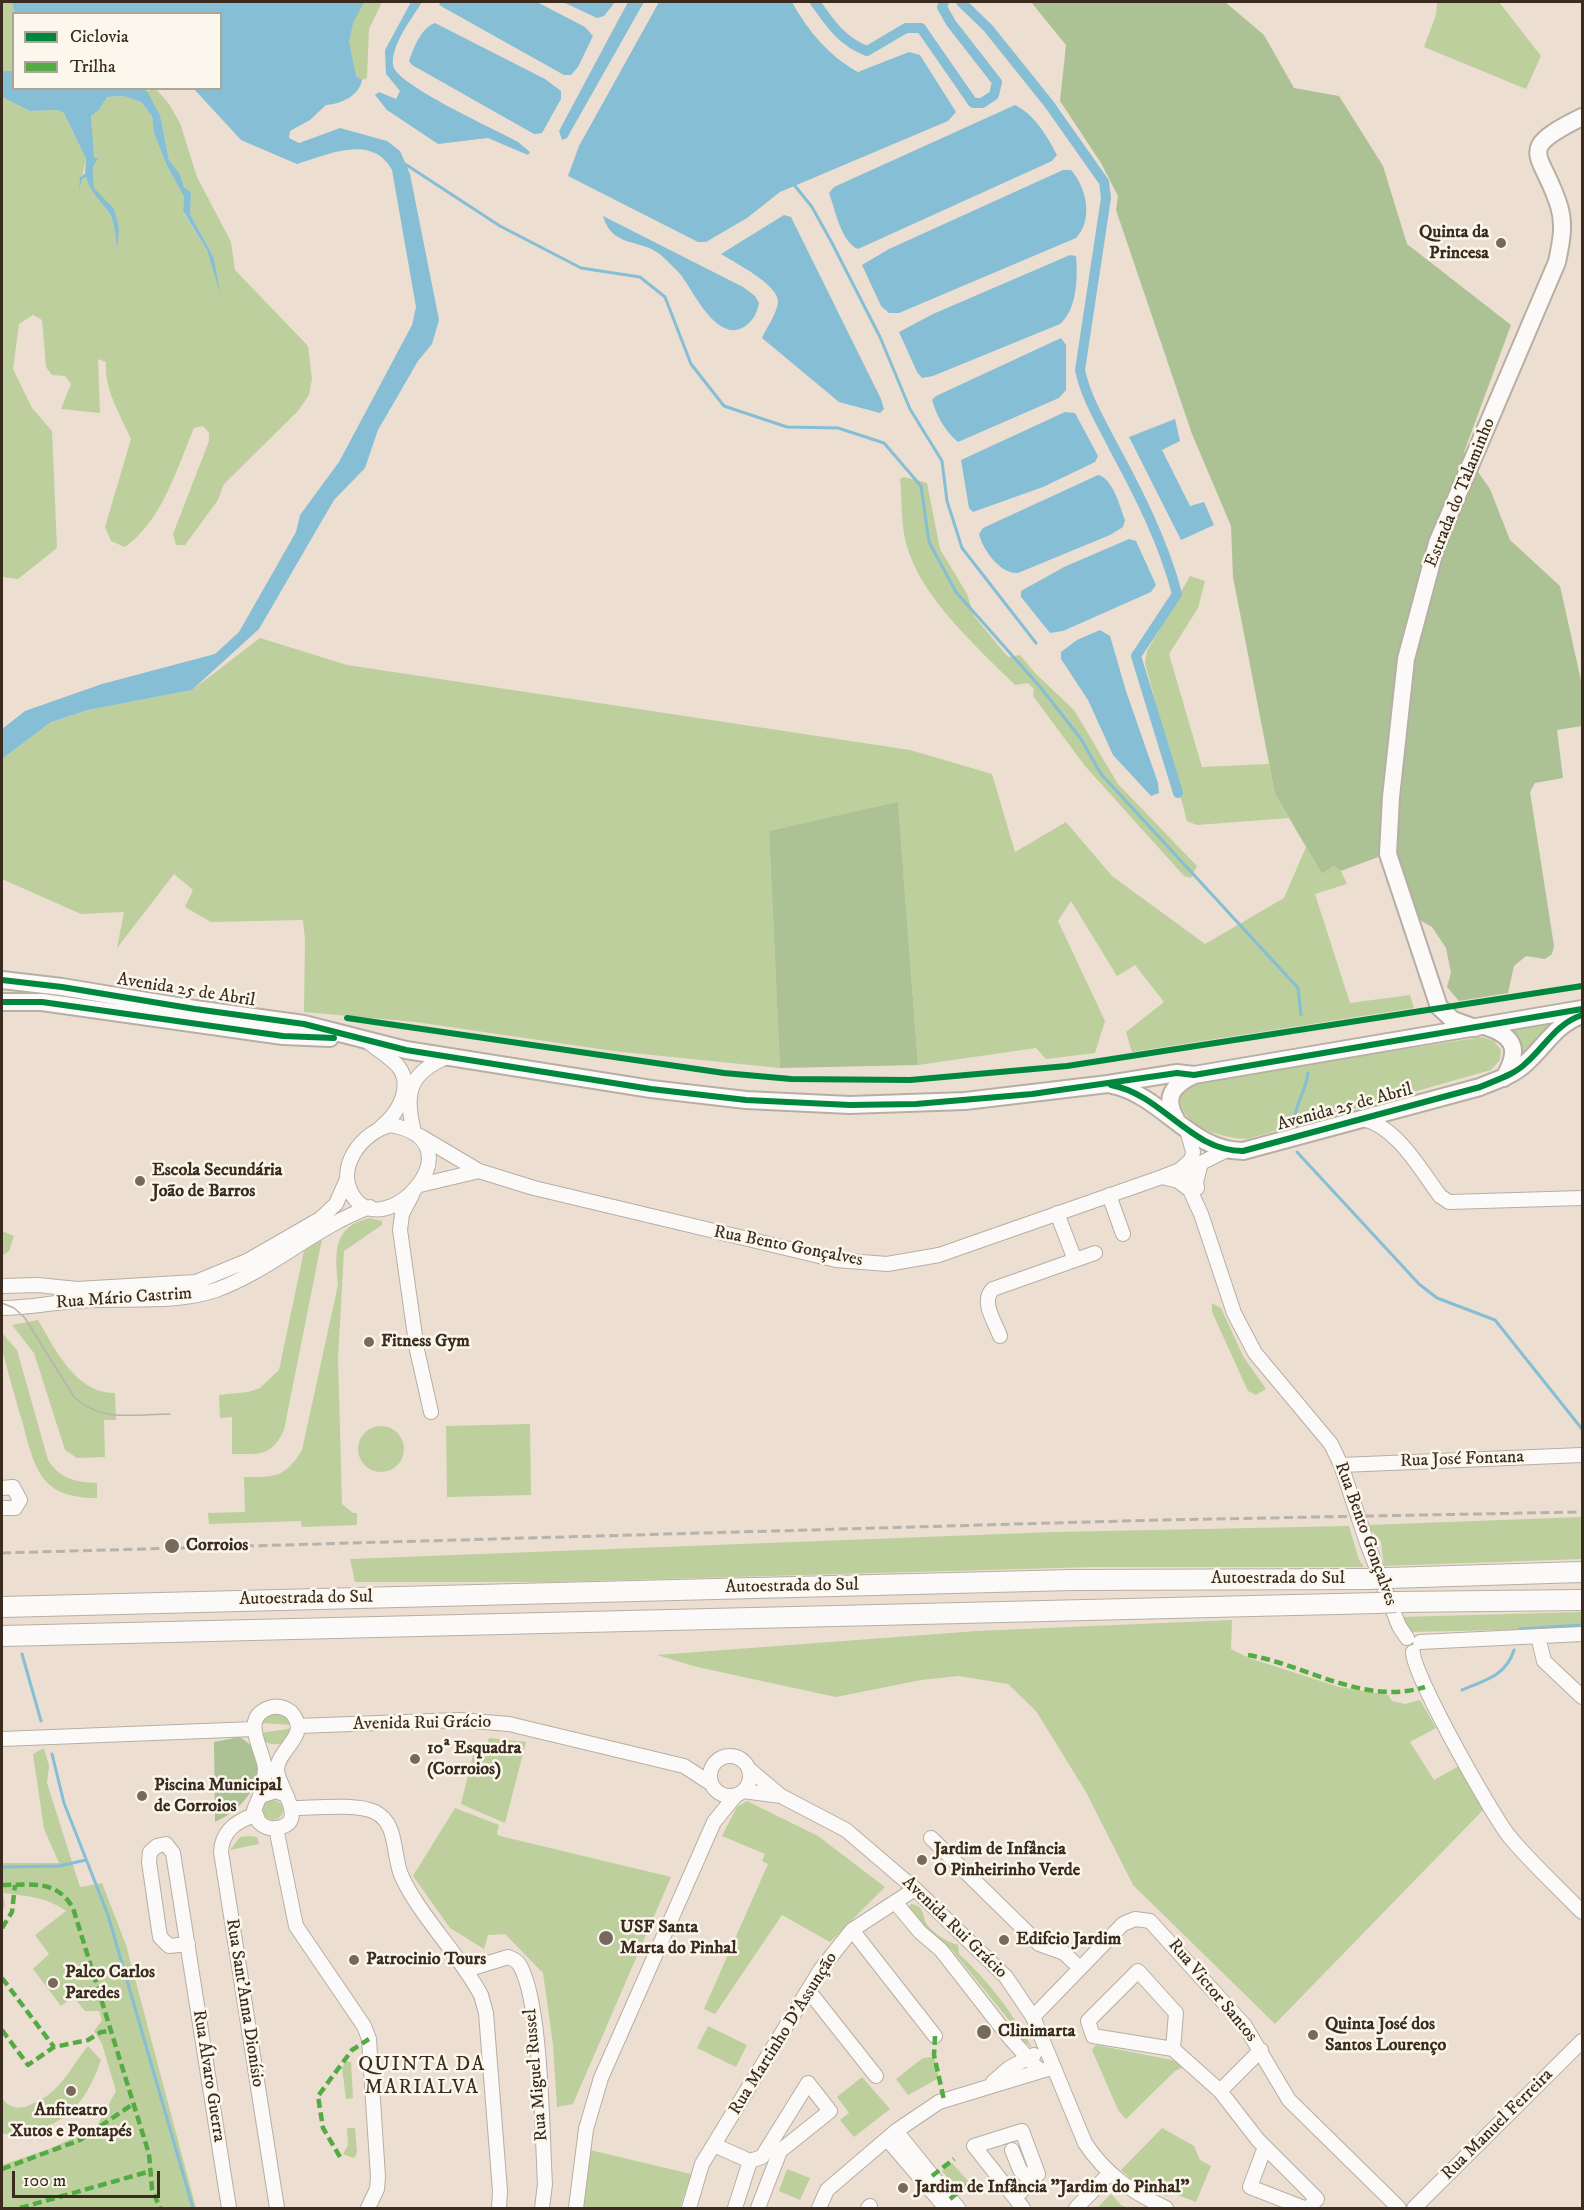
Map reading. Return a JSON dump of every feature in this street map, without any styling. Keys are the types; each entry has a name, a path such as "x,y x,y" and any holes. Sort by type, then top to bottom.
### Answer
{"highway":[{"name":"Autoestrada do Sul","path":"2,1607 1072,1580 1379,1579 1582,1572"},
{"name":"Autoestrada do Sul","path":"2,1636 1582,1600"}],"main road":[{"name":"Estrada do Talaminho","path":"1439,1007 1388,854 1390,796 1406,659 1437,543 1557,262 1562,219 1556,198 1539,162 1540,148 1549,134 1582,117"},
{"name":"Avenida 25 de Abril","path":"2,980 304,1024 406,1050 651,1089 797,1104 883,1105 965,1101 1178,1073 1194,1075"},
{"name":"Avenida 25 de Abril","path":"2,1002 42,1002 119,1011 283,1036 364,1038"},
{"path":"1421,1037 1432,1023 1439,1007 1456,1022 1499,1031 1513,1046 1512,1064 1504,1078"},
{"name":"Avenida 25 de Abril","path":"1182,1124 1170,1107 1172,1090 1179,1082 1194,1075 1582,1009"},
{"name":"Avenida 25 de Abril","path":"1108,1084 1130,1089 1212,1145 1227,1150 1244,1151 1504,1078 1526,1064 1558,1027 1582,1015"}],"street":[{"path":"364,1038 390,1057 404,1078 404,1096 388,1122 363,1139 356,1149 347,1179 353,1197 392,1217 400,1230"},
{"path":"431,1412 417,1350 400,1230 402,1214 426,1172 427,1158 417,1134 409,1100 414,1080 429,1065 447,1057"},
{"path":"1398,1142 1395,1120 1407,1107"},
{"path":"1363,1119 1378,1124 1398,1142 1440,1196 1449,1202 1582,1198"},
{"path":"1182,1124 1192,1152 1188,1177 1190,1190 1201,1214"},
{"path":"376,1130 390,1125 417,1134"},
{"name":"Rua Bento Gonçalves","path":"417,1134 480,1171 640,1215 858,1263 910,1262 939,1255 1162,1177 1180,1170 1191,1160"},
{"path":"1201,1214 1196,1182 1202,1163 1227,1150"},
{"name":"Rua Bento Gonçalves","path":"417,1188 480,1171"},
{"path":"1162,1177 1178,1180 1190,1190"},
{"name":"Rua Mário Castrim","path":"2,1286 38,1285 77,1289 196,1282 247,1261 320,1219 336,1204 347,1179"},
{"path":"374,1208 405,1199 417,1188"},
{"path":"1109,1195 1123,1234"},
{"name":"Rua Mário Castrim","path":"2,1308 37,1307 74,1301 168,1298 216,1290 346,1217 374,1208"},
{"path":"1057,1213 1075,1260"},
{"name":"Rua Bento Gonçalves","path":"1201,1214 1234,1312 1255,1353 1331,1444 1341,1465 1367,1543 1399,1626 1414,1644 1413,1659 1425,1687 1508,1835 1582,1912"},
{"path":"1000,1336 987,1302 989,1293 998,1287 1095,1253"},
{"name":"Rua José Fontana","path":"1341,1465 1582,1455"},
{"path":"2,1485 17,1490 20,1500 15,1508 3,1509"},
{"path":"1414,1644 1582,1634"},
{"path":"1538,1636 1544,1661 1582,1697"},
{"path":"277,1706 291,1712 298,1726 297,1737 279,1764 277,1773 289,1802 288,1821 276,1828 263,1825 255,1815 255,1805 265,1776 264,1764 255,1735 261,1713 277,1706"},
{"name":"Avenida Rui Grácio","path":"298,1726 459,1720 509,1724 684,1766 712,1786"},
{"path":"2,1739 255,1735 272,1750 289,1746"},
{"path":"576,2208 586,2126 601,2078 714,1822 740,1793 750,1777 749,1769 739,1758 731,1755 716,1761 711,1767 714,1822"},
{"name":"Avenida Rui Grácio","path":"684,1766 716,1761"},
{"name":"Avenida Rui Grácio","path":"749,1769 781,1796 846,1830 915,1889 1006,1977 1033,2017 1084,2143 1109,2174 1132,2192 1167,2208"},
{"path":"712,1786 721,1794 740,1793"},
{"path":"260,1796 276,1791 289,1802 363,1808 383,1818 390,1828 403,1880 481,1995 486,2013 500,2191 499,2208"},
{"name":"Avenida Rui Grácio","path":"740,1793 781,1796"},
{"name":"Rua Sant'Anna Dionísio","path":"255,1815 243,1818 229,1829 221,1852 277,2208"},
{"path":"276,1828 296,1926 364,2026 369,2039 378,2177 377,2189 368,2208"},
{"path":"931,1838 1039,1944 1064,1953 1080,1968"},
{"name":"Rua Álvaro Guerra","path":"188,1944 169,1946 160,1937 149,1862 150,1852 157,1846 168,1846 173,1853 188,1944 229,2208"},
{"name":"Rua Martinho D'Assunção","path":"689,2208 702,2164 808,1990 852,1930 915,1889"},
{"name":"Avenida Rui Grácio","path":"895,1902 920,1932 941,1950 1040,2070"},
{"name":"Rua Victor Santos","path":"1033,2017 1128,1921 1135,1919 1150,1921 1238,2018 1261,2049 1289,2100 1399,2208"},
{"path":"852,1930 935,2036"},
{"name":"Rua Miguel Russel","path":"466,1970 508,1957 519,1964 525,1979 535,2032 545,2184 542,2208"},
{"path":"1173,2049 1176,2013 1138,1971 1088,2021 1093,2036 1173,2049 1220,2091 1265,2147 1317,2199 1306,2208 1250,2187 1265,2147"},
{"path":"808,1990 876,2076"},
{"name":"Rua Manuel Ferreira","path":"1422,2206 1582,2041"},
{"path":"989,2086 1025,2054 1046,2047"},
{"path":"1220,2091 1261,2049"},
{"path":"819,2208 827,2190 892,2135 939,2102 1054,2067"},
{"path":"714,2145 762,2160 782,2149 830,2111 808,2083 762,2160 735,2208"},
{"path":"1022,2130 1038,2174 1031,2181 1019,2203 974,2146 1022,2130"},
{"path":"892,2135 946,2208"},
{"path":"892,2135 958,2208"},
{"path":"1012,2150 1020,2170 1031,2181"},
{"path":"758,2208 762,2160"},
{"path":"1076,2208 1109,2174"}],"green space":[{"path":"2,2 48,2 48,12 12,12 12,71 2,71"},
{"path":"278,2 382,2 369,29 367,78 362,80 356,76"},
{"path":"1031,2 1225,2 1264,35 1294,88 1339,96 1383,166 1407,244 1511,325 1464,452 1490,489 1510,540 1560,586 1582,685 1582,726 1557,730 1563,778 1535,783 1530,792 1554,946 1552,954 1545,959 1526,956 1514,966 1508,993 1459,1001 1447,987 1451,973 1446,948 1432,927 1416,918 1381,856 1341,871 1334,866 1322,874 1275,794 1233,577 1231,526 1192,434 1116,210 1118,196 1101,163 1060,101 1066,45"},
{"path":"1437,2 1499,2 1541,56 1526,89 1424,47 1436,15"},
{"path":"138,90 157,90 169,104 180,123 197,177 231,242 235,270 308,346 312,379 309,395 298,411 224,484 218,500 185,545 176,545 173,534 209,441 209,433 203,426 194,428 159,508 138,536 125,547 111,541 105,527 131,439 110,392 106,362 98,359 100,413 61,409 71,384 65,376 52,375 46,367 42,320 33,315 19,324 13,369 32,408 52,431 57,548 18,579 2,577 2,97 30,111 57,110 64,113 86,159 80,186 82,179 86,177 109,214 116,230 117,251 117,229 114,215 94,188 91,116 99,110 107,97 124,96 141,102 152,116 154,133 166,164 184,197 183,212 207,250 218,285 214,258 190,214 191,192 184,187 180,174 169,160 160,115 147,92"},
{"path":"904,477 927,483 940,549 967,594 974,616 1008,657 1020,655 1036,674 1074,710 1118,784 1197,866 1191,878 1184,876 1085,766 1033,696 1034,689 1028,683 1015,685 951,620 937,602 913,563 906,543 900,479"},
{"path":"1190,576 1205,581 1198,608 1169,654 1202,767 1269,764 1275,794 1289,818 1197,825 1187,821 1145,663 1147,651"},
{"path":"260,638 347,665 910,750 992,774 1015,852 1066,822 1112,876 1205,944 1284,898 1306,847 1322,874 1334,866 1341,871 1347,884 1315,894 1350,1003 1410,995 1414,1008 1132,1052 1126,1032 1164,1002 1135,965 1117,976 1071,901 1058,921 1105,1021 1095,1053 1046,1059 1036,1048 918,1065 898,803 769,831 780,1068 613,1051 416,1022 304,1012 303,920 211,922 185,907 193,890 174,874 117,948 124,912 81,914 2,879 2,759 51,722 88,710 192,690"},
{"path":"898,802 918,1065 780,1068 769,831"},
{"path":"1562,1018 1523,1062 1504,1028"},
{"path":"1482,1037 1494,1041 1501,1050 1500,1060 1491,1070 1247,1139 1225,1136 1202,1128 1185,1114 1181,1104 1181,1092 1192,1083"},
{"path":"369,1218 382,1221 382,1225 344,1251 338,1358 342,1504 353,1513 357,1513 357,1525 302,1527 301,1521 209,1524 208,1513 245,1512 244,1477 278,1474 290,1466 302,1450 338,1285 336,1263 338,1243 348,1228"},
{"path":"2,1231 14,1236 9,1251 2,1256"},
{"path":"322,1239 284,1430 274,1445 264,1452 232,1454 232,1417 220,1418 219,1395 248,1392 260,1388 279,1370 304,1251"},
{"path":"1212,1303 1221,1308 1243,1356 1266,1389 1256,1395 1248,1391 1212,1312"},
{"path":"38,1320 68,1368 78,1378 101,1391 115,1393 116,1420 104,1420 105,1457 77,1458 65,1450 34,1353 12,1325"},
{"path":"2,1333 17,1350 48,1460 58,1471 69,1478 97,1483 97,1498 63,1493 51,1486 36,1466 4,1358"},
{"path":"530,1424 531,1495 447,1497 446,1426"},
{"path":"381,1426 390,1427 397,1433 403,1440 403,1458 397,1465 390,1471 381,1472 372,1471 365,1465 359,1458 358,1449 359,1440 365,1433 372,1427"},
{"path":"1582,1517 1582,1559 1384,1566 1381,1542 1367,1525"},
{"path":"1349,1526 1359,1560 1364,1567 1093,1567 553,1582 355,1582 350,1559 1055,1532"},
{"path":"1582,1612 1582,1628 1411,1632 1400,1617"},
{"path":"1232,1620 1231,1649 1249,1658 1339,1687 1388,1695 1392,1701 1405,1704 1420,1700 1436,1728 1410,1742 1434,1780 1459,1766 1484,1809 1275,2024 1133,1885 1086,1792 1036,1711 1008,1684 958,1676 921,1680 836,1697 697,1667 657,1655 977,1631"},
{"path":"273,1712 286,1714 292,1725 260,1723 263,1717"},
{"path":"293,1728 283,1743 279,1744 266,1742 260,1733"},
{"path":"240,1737 252,1748 258,1759 259,1772 248,1796 239,1806 215,1822 214,1742"},
{"path":"489,1738 526,1742 505,1823 461,1804 476,1743 487,1743"},
{"path":"44,1748 49,1766 47,1783 80,1887 102,1883 126,1945 196,2208 2,2208 2,2165 52,2148 97,2126 116,2091 102,2044 94,2031 102,2020 99,2011 85,2011 73,1997 61,2006 33,1969 49,1954 35,1935 66,1911 44,1900 3,1893 5,1905 2,1913 2,1863 59,1863 44,1829 33,1754"},
{"path":"273,1800 280,1803 283,1810 280,1817 273,1820 266,1817 263,1810 266,1803"},
{"path":"747,1801 818,1836 885,1887 830,1942 782,1915 715,2014 704,2009 768,1864 762,1861 765,1854 722,1836 737,1807"},
{"path":"455,1808 499,1825 497,1834 500,1836 671,1877 573,2104 557,2107 553,2045 543,1973 505,1934 488,1935 484,1949 450,1928 413,1876"},
{"path":"240,1837 257,1837 259,1844 230,1850"},
{"path":"911,1904 921,1909 928,1926 946,1940 958,1945 959,1954 981,1975 1032,2047 1015,2036 1017,2030 952,1950 906,1911"},
{"path":"708,2026 747,2045 736,2067 697,2048"},
{"path":"1096,2045 1177,2061 1185,2066 1175,2071 1126,2119 1118,2110 1092,2050"},
{"name":"Anfiteatro Xutos e Pontapés","path":"88,2046 101,2060 94,2078 77,2106 66,2116 39,2129 2,2134 2,2098 11,2106 18,2108 41,2100 64,2080"},
{"path":"934,2057 939,2078 908,2095 896,2079 923,2058"},
{"path":"346,2061 351,2062 353,2098 346,2099 342,2068"},
{"path":"862,2077 890,2109 854,2137 840,2120 849,2113 837,2097"},
{"path":"347,2128 355,2128 357,2153 354,2158 343,2154 348,2145"},
{"path":"1162,2128 1194,2146 1200,2160 1211,2166 1196,2202 1170,2192 1167,2196 1140,2187 1121,2170"},
{"path":"590,2150 691,2174 680,2208 582,2208"},
{"path":"952,2163 968,2181 958,2190 942,2171"},
{"path":"787,2169 810,2178 800,2200 779,2191"},
{"path":"1111,2194 1121,2205 1128,2208 1097,2208"}],"water":[{"path":"12,2 364,2 353,23 349,42 356,76 362,80 360,86 353,95 338,103 326,105 310,120 290,131 289,138 299,143 340,128 387,141 400,151 410,174 439,320 432,344 418,361 378,430 365,468 334,500 259,629 192,690 88,710 51,722 2,759 2,729 25,711 102,684 215,654 239,632 296,532 300,515 339,462 412,325 416,307 392,170 383,159 373,152 361,149 335,152 297,164 241,140 195,90 222,90 222,12 15,12"},
{"path":"411,2 422,2 395,49 393,65 398,73 427,95 518,142 530,152 528,155 488,138 438,144 387,110 375,95 379,92 396,99 400,91 386,74 385,50"},
{"path":"441,2 537,2 585,27 593,36 578,67 571,75 564,75 439,5"},
{"path":"563,2 615,2 604,16 597,18"},
{"path":"628,2 644,2 567,138 562,140 559,131"},
{"path":"659,2 792,2 820,42 847,66 858,72 909,52 920,55 956,112 948,121 780,192 747,218 706,242 698,242 568,176 579,146"},
{"path":"435,23 545,79 561,91 561,99 542,133 534,134 412,65 409,61 419,39 430,25"},
{"path":"2,71 12,71 12,90 147,91 160,115 169,160 180,174 184,187 191,192 190,214 214,258 220,293 207,250 183,211 184,197 166,164 154,133 152,116 141,102 124,96 107,97 99,110 91,116 94,158 98,158 93,166 94,188 114,209 119,228 117,253 112,220 92,191 86,177 82,179 79,191 80,178 85,173 86,159 64,113 57,110 30,111 2,97"},
{"path":"1015,105 1029,114 1045,133 1057,155 1052,161 858,249 847,240 829,193 834,187"},
{"path":"1063,170 1071,170 1076,177 1086,203 1085,222 1076,238 899,313 889,313 881,306 862,265 889,249"},
{"path":"784,215 791,217 881,399 884,409 880,413 839,402 762,338 777,307 777,296 756,275 721,254"},
{"path":"603,216 743,287 755,296 759,303 754,318 742,328 732,330 714,321 681,275 661,255 644,246 620,238 607,226"},
{"path":"1070,255 1076,256 1075,293 1070,310 1060,324 933,376 922,378 917,372 899,332 933,314"},
{"path":"1061,338 1066,345 1066,390 1059,398 958,442 949,433 934,406 932,400 936,396"},
{"path":"1065,412 1075,413 1098,456 1095,462 1043,487 973,512 969,508 961,460"},
{"path":"1175,419 1180,441 1162,450 1190,506 1204,502 1214,525 1181,540 1129,437"},
{"path":"1098,475 1108,481 1112,487 1125,520 1123,527 1110,535 1018,573 1005,570 988,554 979,534 983,528"},
{"path":"1129,539 1136,541 1156,585 1151,592 1063,631 1050,633 1021,597 1021,591 1064,567"},
{"path":"1100,630 1110,636 1126,691 1158,783 1159,793 1151,796 1113,755 1088,700 1061,659 1061,652 1077,640"}],"waterway":[{"path":"815,2 844,37 867,51 906,28 921,28 973,103 982,103 994,95 997,82 951,23 942,7 944,2"},
{"path":"961,2 988,28 1049,104 1104,182 1106,198 1080,370 1094,409 1158,537 1177,594 1136,656 1178,793"},
{"path":"405,164 500,226 581,268 640,277 665,297 691,364 724,406 787,427 838,428 884,443 921,486 929,542 956,592 1041,688 1081,739 1101,774 1298,988 1301,1015"},
{"path":"795,186 812,207 832,243 880,337 910,409 942,461 947,501 962,548 1036,643"},
{"path":"1294,1120 1308,1073"},
{"path":"1297,1152 1419,1284 1437,1298 1495,1320 1582,1429"},
{"path":"1519,1632 1520,1629 1582,1625"},
{"path":"1462,1690 1494,1676 1506,1666 1514,1650"},
{"path":"22,1654 41,1721"},
{"path":"52,1754 64,1803 108,1915 193,2208"},
{"path":"2,1867 59,1866 86,1860"}],"tram line":[{"path":"2,1303 14,1308 25,1318 74,1397 85,1405 107,1414 170,1414"}],"railway":[{"path":"2,1553 1158,1520 1582,1512"}],"marked path":[{"path":"1248,1655 1358,1688 1402,1691 1425,1687"},
{"path":"2,1885 33,1885 51,1888 59,1892 73,1908 149,2154 152,2189 160,2208"},
{"path":"2,1928 12,1912 15,1885"},
{"path":"2,1978 54,2047"},
{"path":"2,2030 28,2065 54,2047 88,2040 101,2032 110,2031"},
{"path":"935,2036 934,2055 944,2100"},
{"path":"340,2157 323,2128 318,2096 352,2050 369,2039"},
{"path":"2,2169 80,2140 133,2104"},
{"path":"932,2176 954,2159"},
{"path":"20,2208 151,2171"},
{"path":"950,2199 972,2181"}],"cycle path":[{"path":"2,980 304,1024 406,1050 651,1089 746,1100 850,1105 916,1104 1032,1094 1177,1073 1194,1075 1582,1009"},
{"path":"347,1018 724,1073 791,1079 910,1080 1067,1066 1582,986"},
{"path":"2,1002 42,1002 283,1036 334,1038"},
{"path":"1111,1085 1146,1100 1207,1142 1224,1149 1243,1151 1480,1087 1516,1071 1558,1029 1582,1015"}],"place":[{"name":"Quinta da Princesa","path":"1501,243"},
{"name":"Escola Secundária João de Barros","path":"140,1181"},
{"name":"Fitness Gym","path":"369,1342"},
{"name":"Corroios","path":"172,1546"},
{"name":"10ª Esquadra (Corroios)","path":"415,1759"},
{"name":"Piscina Municipal de Corroios","path":"142,1796"},
{"name":"Jardim de Infância O Pinheirinho Verde","path":"922,1860"},
{"name":"USF Santa Marta do Pinhal","path":"606,1938"},
{"name":"Edifcio Jardim","path":"1004,1940"},
{"name":"Patrocinio Tours","path":"354,1960"},
{"name":"Palco Carlos Paredes","path":"53,1983"},
{"name":"Clinimarta","path":"984,2032"},
{"name":"Quinta José dos Santos Lourenço","path":"1313,2035"},
{"name":"Anfiteatro Xutos e Pontapés","path":"71,2091"},
{"name":"Jardim de Infância \"Jardim do Pinhal\"","path":"903,2188"}],"district":[{"name":"QUINTA DA MARIALVA","path":"422,2078"}]}
